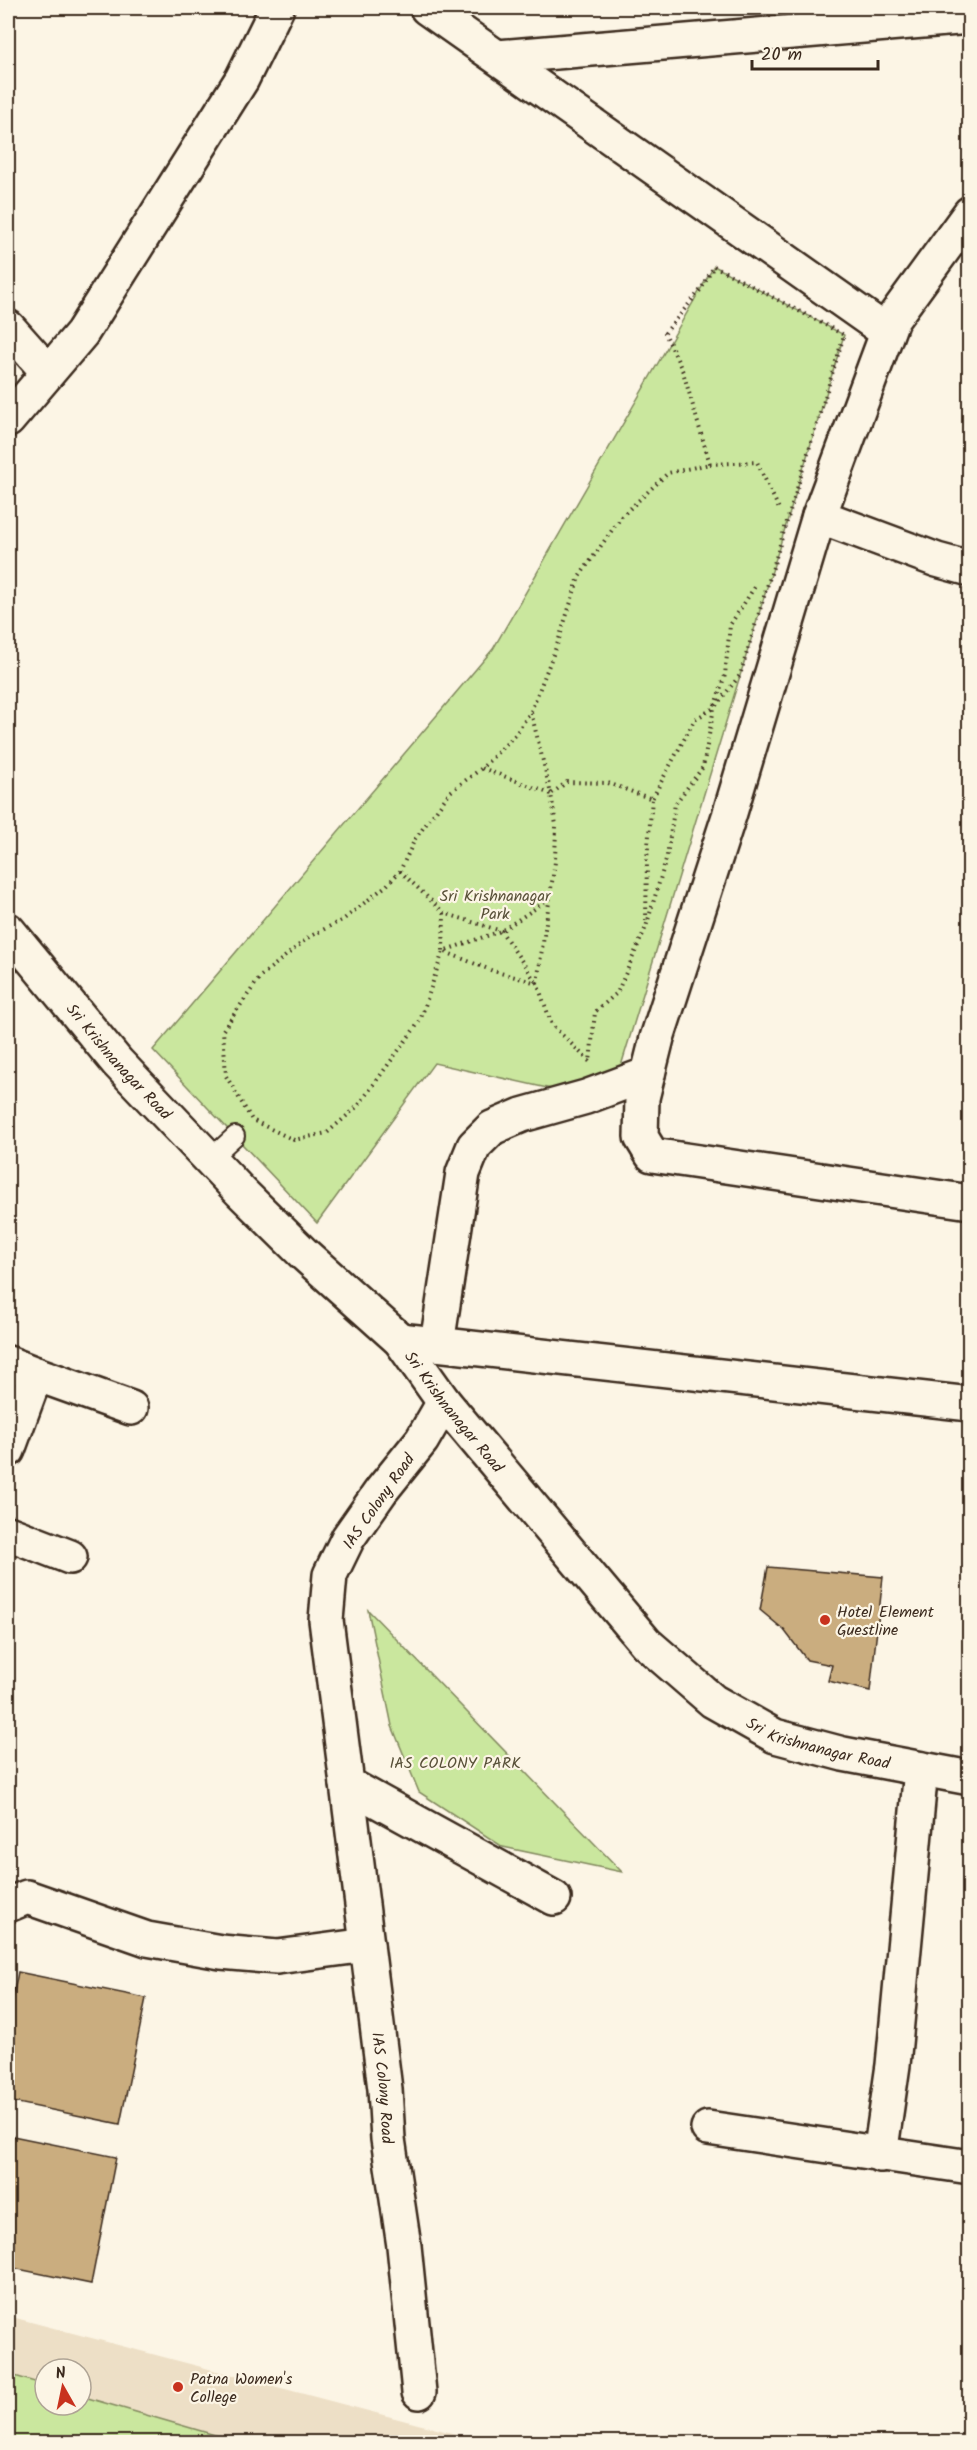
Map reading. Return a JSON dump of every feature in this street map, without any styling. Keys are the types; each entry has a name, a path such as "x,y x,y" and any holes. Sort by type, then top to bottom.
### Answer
{"street":[{"path":"8,420 82,333 242,79 277,8"},
{"path":"427,8 887,332"},
{"path":"498,57 969,17"},
{"path":"969,213 892,320 819,516 726,826 657,1038 642,1098 641,1137 652,1155 969,1202"},
{"path":"8,327 48,372"},
{"path":"819,516 937,560 969,568"},
{"name":"Sri Krishnanagar Road","path":"8,930 117,1062 303,1254 400,1340 444,1402 646,1643 713,1701 775,1736 843,1754 969,1778"},
{"path":"436,1344 463,1173 474,1146 492,1128 522,1115 586,1097 648,1074"},
{"path":"400,1340 969,1404"},
{"path":"8,1450 22,1368 131,1408"},
{"name":"IAS Colony Road","path":"419,2392 367,1945 326,1620 330,1575 348,1538 381,1491 422,1440 444,1402"},
{"path":"8,1533 70,1557"},
{"path":"880,2155 893,2065 921,1769"},
{"path":"347,1784 554,1898"},
{"path":"8,1905 27,1897 147,1939 221,1952 277,1957 367,1945"},
{"path":"708,2128 969,2167"}],"lane":[{"path":"210,1159 235,1136"}],"path":[{"path":"646,927 646,859 652,799 694,719 714,708 740,675 844,336 714,266 702,288 665,333 683,372 710,465"},
{"path":"444,913 443,951 420,1021 358,1106 327,1133 294,1140 252,1120 226,1076 224,1030 261,976 309,937 344,919 387,885 400,871 415,839 450,792 482,768 515,735 531,711 558,642 579,577 622,516 668,472 710,465 757,462 781,513"},
{"path":"768,565 774,544"},
{"path":"400,871 444,913 501,931 537,983 552,1025 590,1062 595,1012 617,993 646,927 667,856 675,804 704,767 714,708 725,675 730,625 762,575"},
{"path":"531,711 556,825 555,862 537,983"},
{"path":"482,768 551,794"},
{"path":"551,794 567,782 608,783 652,799"},
{"path":"443,951 501,931 549,900"},
{"path":"443,951 493,971 537,983"}],"shaded area":[{"name":"Patna Women's College","path":"8,2316 486,2442 8,2442"}],"green space":[{"name":"Sri Krishnanagar Park","path":"714,266 844,335 610,1102 434,1063 317,1223 153,1050 493,649"},
{"name":"IAS COLONY PARK","path":"368,1610 622,1872 503,1847 419,1792 392,1726"},
{"path":"8,2374 33,2381 33,2417 93,2417 93,2399 239,2442 8,2442"}],"building":[{"name":"Hotel Element Guestline","path":"768,1567 883,1577 870,1691 828,1681 832,1665 807,1660 784,1630 760,1610"},
{"path":"18,1972 146,1998 120,2124 8,2101 8,2021"},
{"path":"8,2135 116,2157 91,2284 8,2267"}],"place":[{"name":"Hotel Element Guestline","path":"825,1620"},
{"name":"Patna Women's College","path":"178,2387"}]}
